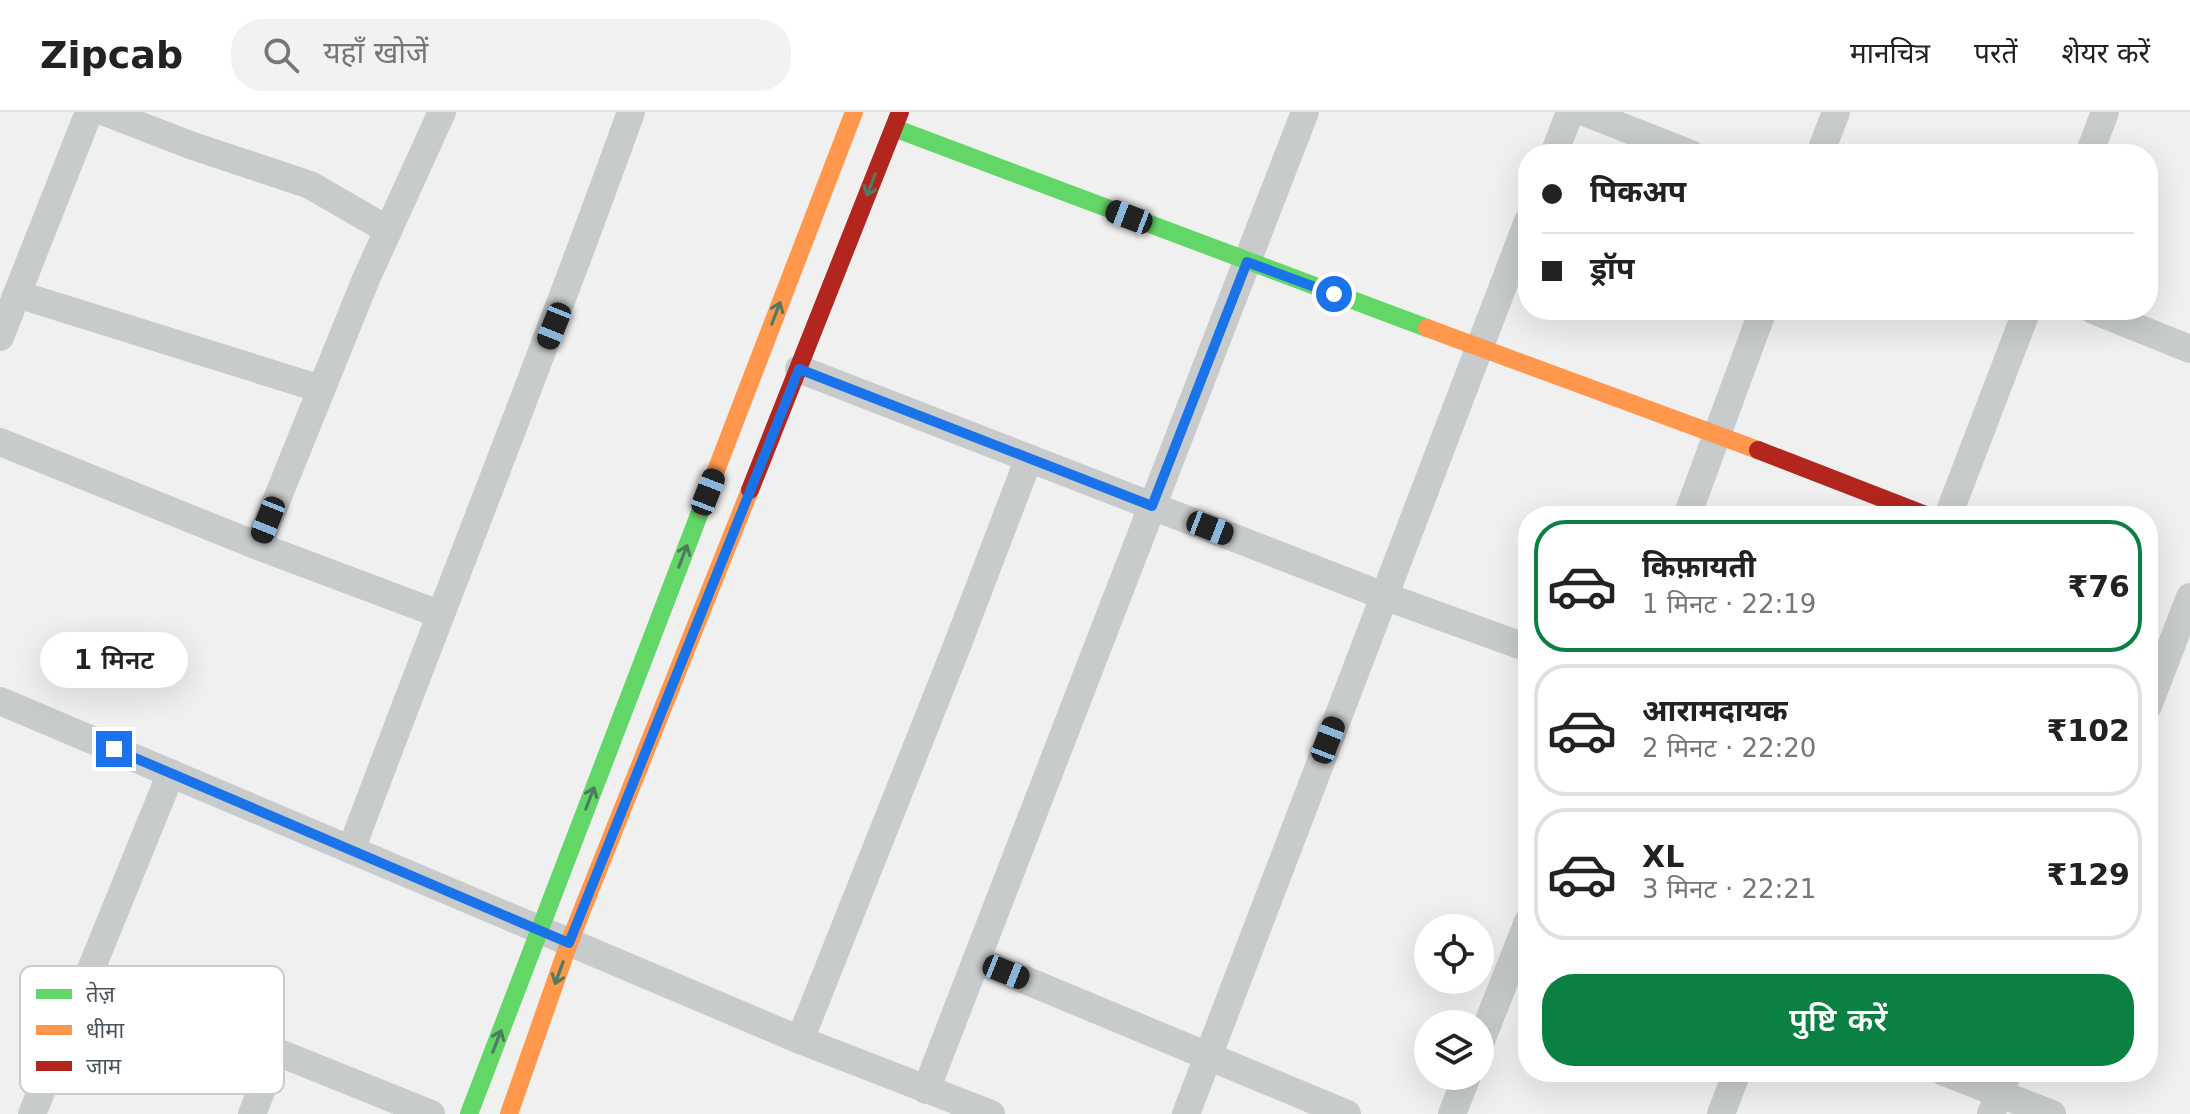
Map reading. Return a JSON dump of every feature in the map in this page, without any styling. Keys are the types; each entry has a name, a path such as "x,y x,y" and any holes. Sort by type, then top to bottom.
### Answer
{"street":[{"path":"0,337 89,112"},
{"path":"105,112 190,145 310,185 388,230"},
{"path":"258,546 388,230 442,112"},
{"path":"351,850 439,614 554,326 631,112"},
{"path":"469,1114 854,112"},
{"path":"926,1090 1305,112"},
{"path":"1558,144 1570,112"},
{"path":"1584,112 1666,144"},
{"path":"1824,144 1836,112"},
{"path":"2093,144 2105,112"},
{"path":"509,1114 569,943 897,120 1247,262 1717,434 1902,506"},
{"path":"1186,1114 1518,247"},
{"path":"17,294 321,389"},
{"path":"1691,506 1759,320"},
{"path":"1952,506 2023,320"},
{"path":"2118,320 2190,349"},
{"path":"799,369 1384,596 1518,644"},
{"path":"0,442 258,546 439,614"},
{"path":"800,1040 1029,458"},
{"path":"2158,680 2190,597"},
{"path":"0,701 800,1040 991,1114"},
{"path":"92,966 171,773"},
{"path":"1493,1010 1518,947"},
{"path":"977,960 1347,1114"},
{"path":"284,1055 431,1114"},
{"path":"1721,1114 1733,1082"},
{"path":"1970,1082 2052,1114"},
{"path":"1452,1114 1461,1090"},
{"path":"32,1114 40,1094"},
{"path":"252,1114 260,1094"}],"traffic: fast":[{"path":"894,128 1427,328"},
{"path":"469,1114 702,507"}],"traffic: slow":[{"path":"702,507 854,112"},
{"path":"1427,328 1758,450"},
{"path":"509,1114 569,943 750,490"}],"traffic: jam":[{"path":"750,490 900,112"},
{"path":"1758,450 1902,506"}],"route":[{"path":"114,749 569,943 799,369 1152,506 1247,262 1334,294"}]}
